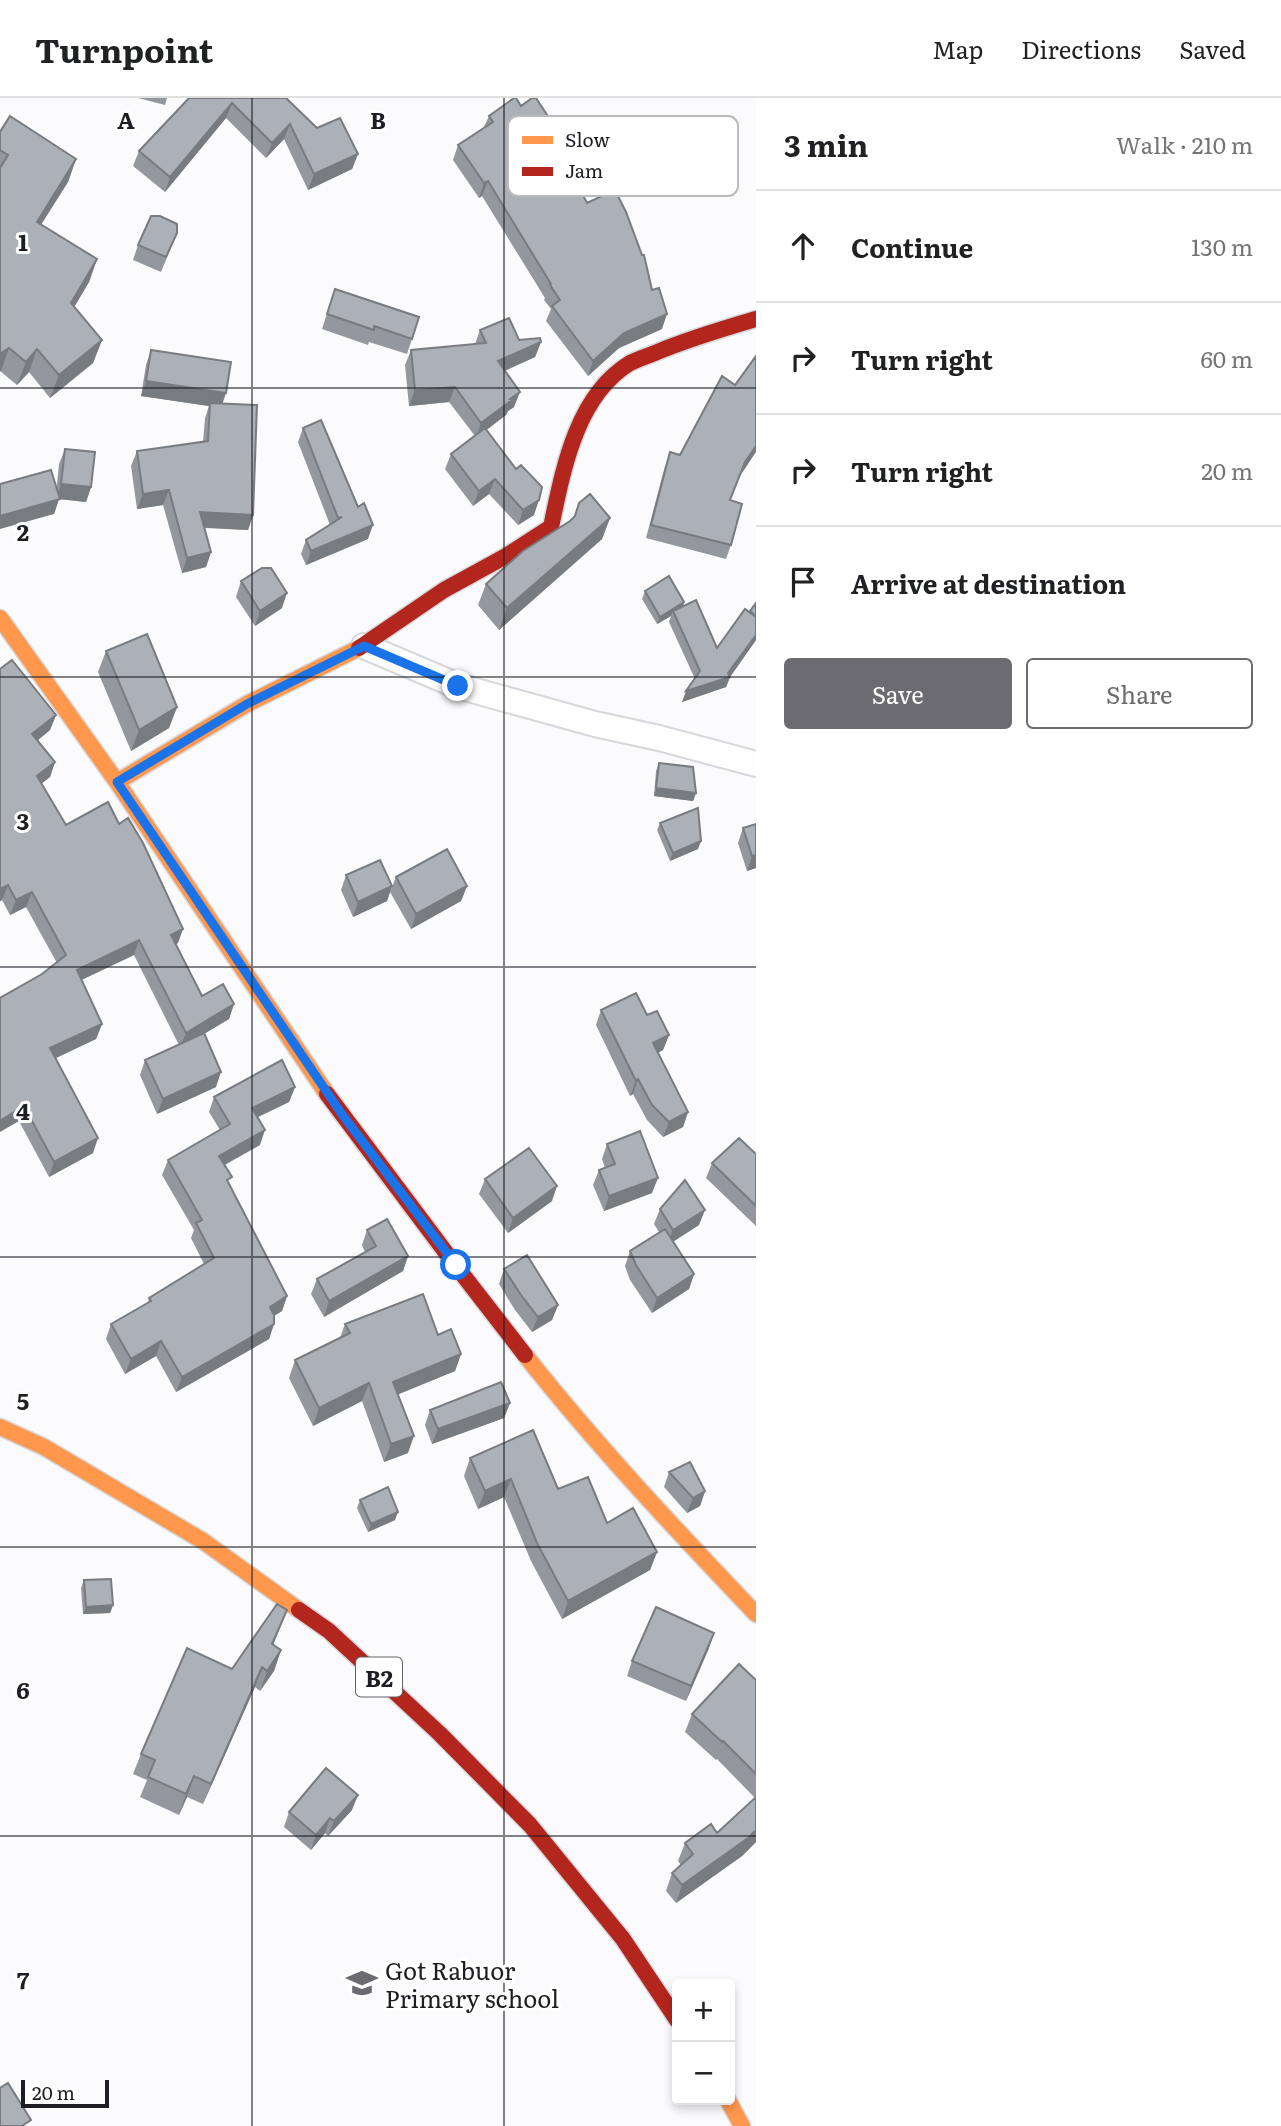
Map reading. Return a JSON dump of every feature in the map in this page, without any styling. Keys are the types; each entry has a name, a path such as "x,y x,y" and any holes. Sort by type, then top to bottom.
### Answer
{"main road":[{"path":"117,782 247,704 364,646 444,590 506,556 551,527 560,485 578,427 598,393 626,365 673,345 756,319"},
{"path":"0,618 117,782 341,1113 456,1265 563,1403 679,1533 756,1614"},
{"name":"B2","path":"0,1427 44,1447 203,1541 329,1631 440,1734 530,1825 623,1939 672,2012"},
{"path":"731,2105 742,2126"}],"street":[{"path":"364,646 458,686 756,764"}],"building":[{"path":"189,98 286,98 317,128 340,118 358,154 314,174 290,124 272,143 232,103 170,177 139,151"},
{"path":"514,98 521,106 536,98 548,116 508,116 508,196 583,196 587,203 602,196 618,196 644,255 652,290 659,288 667,314 624,333 593,361 552,306 560,300 488,181 484,183 458,145 493,122 489,116"},
{"path":"10,116 76,159 37,222 97,259 71,303 102,340 59,375 37,349 26,362 9,348 0,354 0,168 8,155 0,150 0,132"},
{"path":"151,216 160,216 177,224 177,233 166,257 138,245"},
{"path":"335,289 419,317 412,339 327,314"},
{"path":"509,318 519,340 540,338 541,342 498,361 520,392 510,399 512,400 481,423 455,387 415,390 411,350 486,343 480,330"},
{"path":"151,350 231,362 226,393 146,381"},
{"path":"756,356 756,446 745,462 730,500 742,504 731,545 651,525 670,452 680,455 722,376 735,385"},
{"path":"210,403 257,405 253,515 200,512 211,552 187,558 169,490 143,494 137,451 208,441"},
{"path":"321,420 358,507 364,503 373,525 311,551 306,540 342,517 338,518 303,428"},
{"path":"485,428 516,469 521,465 542,487 539,500 523,510 495,479 479,491 451,454"},
{"path":"65,449 95,452 91,487 61,484"},
{"path":"51,470 60,499 0,516 0,484"},
{"path":"590,494 610,518 507,608 486,584 523,551 570,521 575,516 579,503"},
{"path":"262,568 271,568 287,593 260,611 241,581"},
{"path":"669,576 684,602 660,617 645,591"},
{"path":"696,600 717,648 745,609 756,617 756,635 728,673 730,677 686,691 700,671 673,611"},
{"path":"756,603 756,616 750,611"},
{"path":"147,634 177,707 139,730 106,651"},
{"path":"12,660 56,715 32,734 55,762 37,776 66,825 108,802 119,824 128,818 143,843 183,929 171,935 202,996 223,984 234,1004 186,1033 139,940 77,970 102,1024 50,1048 98,1138 54,1162 24,1106 0,1121 0,998 42,974 66,955 32,892 16,900 8,885 0,889 0,669"},
{"path":"659,763 693,767 696,793 656,788"},
{"path":"698,808 701,841 673,853 660,823"},
{"path":"756,824 756,855 752,856 743,828"},
{"path":"447,849 467,886 416,914 396,877"},
{"path":"380,860 392,886 358,902 346,875"},
{"path":"636,993 647,1015 657,1011 669,1035 653,1043 688,1112 669,1122 652,1105 638,1079 636,1081 601,1010"},
{"path":"204,1033 221,1072 163,1099 145,1060"},
{"path":"282,1060 295,1087 252,1108 265,1130 219,1156 232,1177 227,1180 287,1296 270,1307 274,1324 182,1377 161,1341 131,1359 111,1324 151,1301 149,1298 214,1258 196,1223 202,1220 168,1160 230,1124 214,1097"},
{"path":"640,1131 658,1178 609,1196 599,1170 615,1164 607,1144"},
{"path":"739,1138 756,1154 756,1206 712,1163"},
{"path":"529,1148 557,1186 513,1218 485,1179"},
{"path":"685,1180 705,1210 673,1230 660,1209"},
{"path":"387,1219 408,1256 329,1301 317,1279 376,1246 367,1230"},
{"path":"665,1229 694,1274 657,1298 630,1251"},
{"path":"527,1255 558,1305 538,1317 504,1269"},
{"path":"423,1294 438,1335 451,1329 461,1354 393,1382 414,1436 391,1444 369,1383 319,1408 295,1360 350,1333 345,1324"},
{"path":"501,1382 510,1403 438,1429 430,1410"},
{"path":"533,1430 558,1489 588,1477 607,1523 633,1508 657,1552 568,1601 537,1543 511,1479 485,1491 470,1458"},
{"path":"690,1462 705,1491 693,1498 669,1472"},
{"path":"388,1487 398,1512 371,1524 360,1500"},
{"path":"111,1579 113,1605 86,1607 84,1580"},
{"path":"277,1604 287,1610 272,1644 281,1650 267,1671 262,1667 211,1784 194,1776 186,1794 148,1777 155,1760 141,1754 187,1648 232,1669"},
{"path":"656,1607 714,1633 691,1686 632,1661"},
{"path":"739,1664 756,1680 756,1774 692,1714"},
{"path":"326,1768 358,1795 334,1821 330,1818 316,1835 289,1812"},
{"path":"756,1797 756,1830 682,1885 672,1873 693,1854 685,1843 711,1824 717,1833"},
{"path":"8,2083 31,2120 22,2126 0,2126 0,2088"}],"traffic: slow":[{"path":"0,618 117,782 327,1094"},
{"path":"117,782 247,704 359,648"},
{"path":"525,1355 609,1455 756,1614"},
{"path":"0,1427 44,1447 203,1541 299,1610"},
{"path":"731,2105 742,2126"}],"traffic: jam":[{"path":"359,648 444,590 506,556 551,527 575,436 584,414 612,377 639,359 756,319"},
{"path":"327,1094 525,1355"},
{"path":"299,1610 329,1631 440,1734 530,1825 623,1939 672,2012"}],"place":[{"name":"Got Rabuor Primary school","path":"362,1983"}],"route":[{"path":"456,1265 341,1113 117,782 247,704 364,646 458,686"}]}
